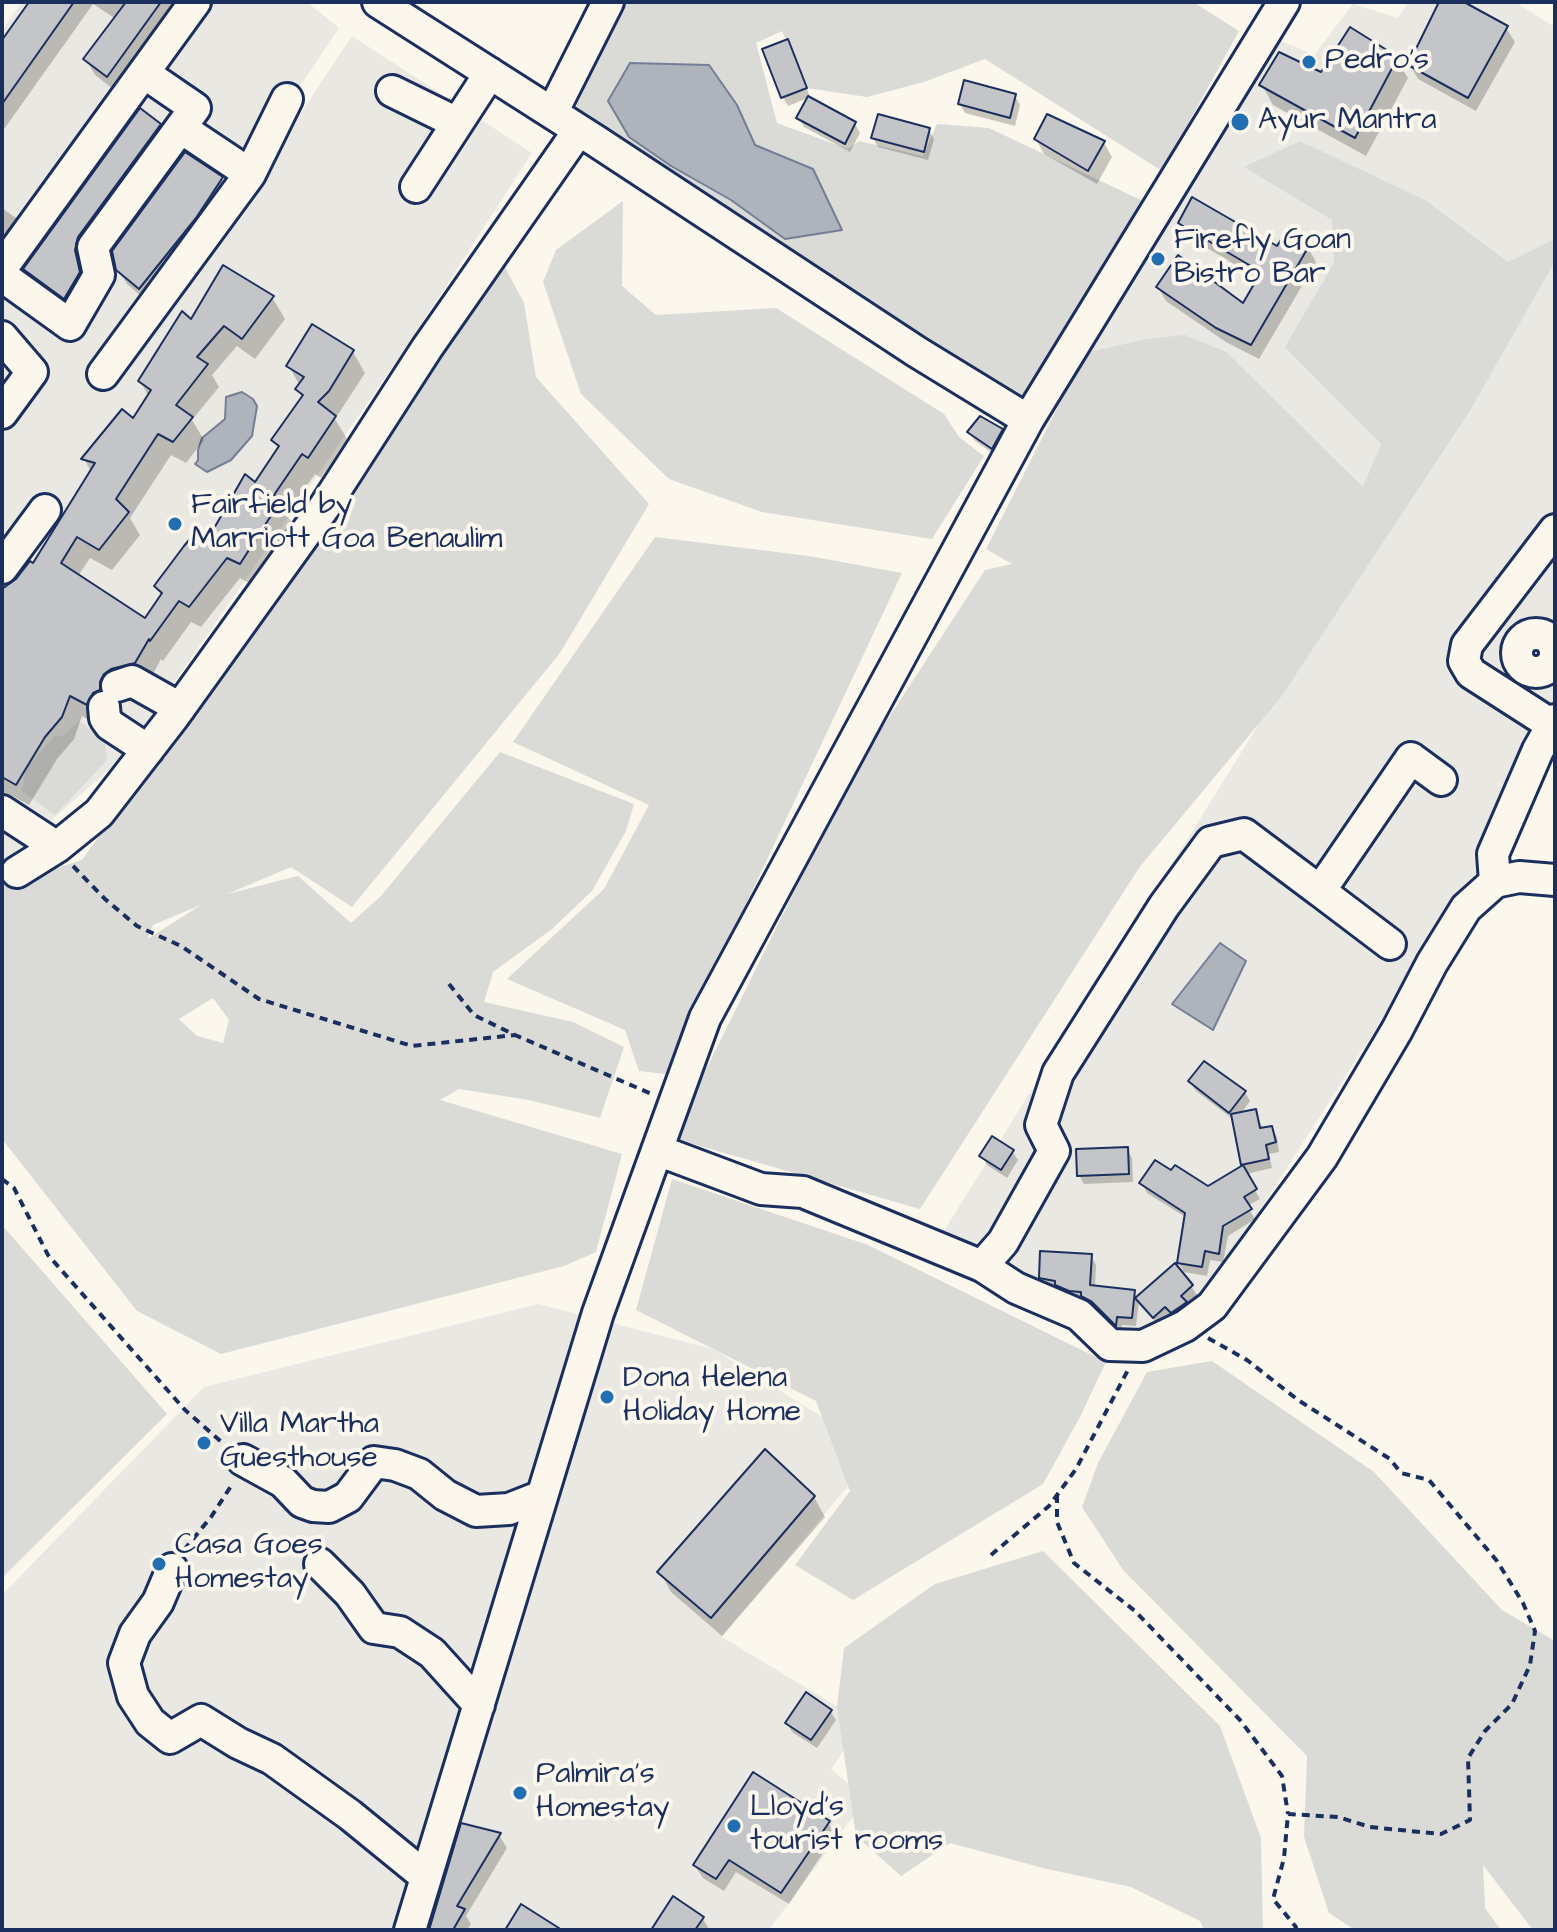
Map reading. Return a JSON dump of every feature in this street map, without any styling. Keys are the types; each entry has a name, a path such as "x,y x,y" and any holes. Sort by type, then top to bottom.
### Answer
{"street":[{"path":"2,268 195,2"},
{"path":"378,2 917,352 1028,420"},
{"path":"552,113 608,2"},
{"path":"410,1930 598,1313 705,1018 1028,420 1284,2"},
{"path":"2,276 70,325 99,275 93,247 195,108 144,73"},
{"path":"416,187 490,73"},
{"path":"392,91 457,123"},
{"path":"103,374 250,174 287,99"},
{"path":"181,128 250,174"},
{"path":"17,872 57,847 99,813 180,708 325,506 427,348 579,130"},
{"path":"2,337 32,372 2,413"},
{"path":"2,568 45,510"},
{"path":"1495,882 1493,854 1538,750 1554,723 1471,673 1464,661 1467,645 1555,530"},
{"path":"1513,700 1529,671 1519,663 1518,644 1528,635 1550,630"},
{"path":"148,750 110,725 105,718 110,697 132,681 180,708"},
{"path":"1320,891 1411,758 1441,780"},
{"path":"2,811 57,847"},
{"path":"982,1266 1003,1242 1054,1151 1041,1125 1058,1073 1164,906 1211,842 1244,834 1390,944"},
{"path":"657,1150 761,1189 803,1192 982,1266 1016,1288 1079,1315 1110,1345 1143,1346 1185,1326 1212,1306 1282,1207 1322,1157 1466,908 1495,882 1519,877 1555,880"},
{"path":"243,1460 283,1482 302,1502 313,1506 329,1507 348,1497 374,1462 395,1465 419,1474 445,1495 476,1511 509,1509 542,1496"},
{"path":"320,1564 350,1594 374,1628 400,1632 432,1653 479,1705"},
{"path":"172,1569 158,1602 135,1634 124,1663 133,1696 150,1722 170,1738 201,1720 272,1759 350,1815 426,1877"}],"path":[{"path":"57,847 105,899 137,926 181,946 259,999 412,1046 515,1035"},
{"path":"449,984 474,1015 674,1104"},
{"path":"2,1179 14,1188 48,1255 185,1410 243,1460 218,1507 172,1569"},
{"path":"1185,1326 1247,1360 1298,1400 1390,1459 1401,1473 1429,1480 1497,1561 1523,1603 1535,1631 1530,1665 1512,1704 1485,1731 1468,1758 1470,1820 1441,1834 1370,1827 1338,1817 1288,1814"},
{"path":"991,1555 1049,1506 1076,1469 1143,1346"},
{"path":"1057,1495 1057,1522 1074,1563 1135,1611 1240,1720 1282,1776 1288,1814 1284,1858 1273,1899 1296,1927 1295,1930"}],"shaded area":[{"path":"22,2 307,2 339,28 208,224 221,234 352,36 532,153 409,343 122,758 2,864 2,30"},
{"path":"622,2 1193,2 1239,31 1162,171 985,59 924,82 867,97 807,88 782,31 756,43 777,123 848,149 859,141 923,156 937,124 989,128 1145,202 1025,406 574,113 601,40"},
{"path":"1408,2 1515,2 1555,27 1555,748 1493,854 1456,903 1225,1265 1190,1313 1135,1335 942,1234 1387,518 1085,355 1274,38 1314,55 1353,4 1398,18"},
{"path":"630,63 709,65 737,105 755,145 813,169 842,230 785,239 731,200 671,166 629,137 608,101"},
{"path":"1300,141 1425,200 1508,262 1555,239 1555,261 1471,409 1281,697 1139,868 920,1209 672,1138 854,771 985,570 1012,564 986,549 1085,353 1147,339 1185,335 1226,352 1363,487 1381,444 1285,347 1334,263 1332,220 1244,167"},
{"path":"623,201 622,286 656,315 776,308 944,414 959,437 984,456 932,539 762,512 669,479 581,394 543,282 556,250"},
{"path":"505,267 524,303 536,377 649,504 560,653 352,907 291,867 227,894 298,876 351,923 381,896 500,752 634,804 626,831 592,891 552,929 493,972 484,1002 573,1022 624,1047 600,1118 529,1100 459,1089 440,1100 622,1154 596,1252 564,1266 221,1354 137,1311 2,1139 2,886 82,860","holes":["201,905 149,938 148,937 153,925","213,998 229,1020 223,1043 197,1036 179,1019"]},
{"path":"242,392 257,406 252,436 231,460 207,472 195,464 202,438 225,419 226,397"},
{"path":"655,537 809,556 902,573 666,1074 639,1071 625,1030 507,979 604,889 649,805 513,742"},
{"path":"79,721 105,741 107,760 55,815 22,791 26,768 55,736 63,736"},
{"path":"1220,943 1246,961 1213,1030 1172,1004"},
{"path":"672,1179 868,1245 1106,1362 1043,1484 853,1600 795,1565 850,1491 816,1401 636,1310"},
{"path":"2,1225 167,1414 2,1578"},
{"path":"538,1304 713,1349 877,1451 722,1637 863,1722 831,1769 866,1799 769,1930 2,1930 2,1595 204,1387"},
{"path":"1212,1361 1374,1472 1502,1610 1555,1641 1555,1930 1533,1930 1483,1865 1485,1908 1501,1930 1355,1930 1329,1913 1304,1837 1307,1756 1123,1570 1082,1507 1098,1463 1147,1372"},
{"path":"1043,1551 1220,1726 1261,1838 1263,1930 1204,1930 1200,1921 1131,1887 950,1843 901,1876 856,1836 837,1707 844,1648 935,1584"}],"building":[{"path":"29,2 74,2 2,104 2,40"},
{"path":"126,2 161,2 107,77 83,59"},
{"path":"1439,2 1464,2 1508,26 1468,98 1408,65"},
{"path":"1350,27 1398,57 1355,138 1259,85 1279,52 1321,72"},
{"path":"788,39 807,88 781,98 762,49"},
{"path":"964,80 1016,94 1010,118 958,104"},
{"path":"808,96 856,122 845,144 796,118"},
{"path":"140,108 161,124 78,237 75,250 80,272 64,299 23,269"},
{"path":"878,114 930,128 924,152 871,138"},
{"path":"1047,114 1105,141 1088,171 1034,139"},
{"path":"185,152 223,177 196,218 139,289 116,270 112,251"},
{"path":"1192,197 1277,246 1285,233 1309,246 1251,345 1216,328 1156,287 1178,255 1243,303 1261,272 1178,223"},
{"path":"223,265 274,296 242,339 224,326 197,357 208,364 176,405 193,417 173,442 158,434 116,499 129,512 99,550 77,537 61,563 145,618 162,593 154,586 184,546 194,534 208,539 245,474 255,482 279,446 271,440 303,395 295,389 304,377 286,366 312,324 354,350 329,391 318,402 336,416 308,458 302,454 274,495 281,500 240,564 227,558 189,607 179,601 149,639 135,663 104,674 100,690 93,693 87,705 70,696 62,717 45,737 16,785 2,777 2,589 16,579 30,561 33,563 95,463 81,459 122,409 133,418 151,390 138,381 182,311 191,319"},
{"path":"980,416 1003,429 992,449 967,432"},
{"path":"1204,1061 1246,1091 1229,1113 1188,1081"},
{"path":"1256,1109 1260,1128 1272,1126 1276,1142 1266,1145 1269,1159 1241,1165 1231,1114"},
{"path":"992,1136 1014,1150 1001,1170 979,1156"},
{"path":"1128,1147 1129,1174 1077,1176 1076,1149"},
{"path":"1155,1160 1171,1170 1175,1165 1208,1186 1243,1165 1257,1189 1244,1197 1252,1209 1223,1226 1219,1254 1205,1251 1202,1267 1177,1263 1185,1213 1139,1183"},
{"path":"1040,1251 1092,1254 1090,1285 1135,1290 1132,1318 1117,1317 1116,1326 1092,1302 1081,1296 1081,1292 1069,1291 1055,1285 1055,1281 1039,1278"},
{"path":"1175,1263 1193,1285 1181,1296 1187,1302 1171,1313 1165,1307 1153,1318 1135,1298"},
{"path":"765,1449 815,1496 711,1618 657,1572"},
{"path":"806,1692 832,1710 811,1740 785,1723"},
{"path":"753,1772 830,1821 781,1893 729,1860 716,1879 693,1865"},
{"path":"461,1823 501,1833 457,1906 465,1909 453,1930 429,1930"},
{"path":"673,1896 704,1917 695,1930 651,1930"},
{"path":"521,1904 562,1930 505,1930"}],"place":[{"name":"Pedro's","path":"1309,62"},
{"name":"Ayur Mantra","path":"1240,122"},
{"name":"Firefly Goan Bistro Bar","path":"1158,259"},
{"name":"Fairfield by Marriott Goa Benaulim","path":"175,524"},
{"name":"Dona Helena Holiday Home","path":"607,1397"},
{"name":"Villa Martha Guesthouse","path":"204,1443"},
{"name":"Casa Goes Homestay","path":"159,1564"},
{"name":"Palmira's Homestay","path":"520,1793"},
{"name":"Lloyd's tourist rooms","path":"734,1826"}]}
